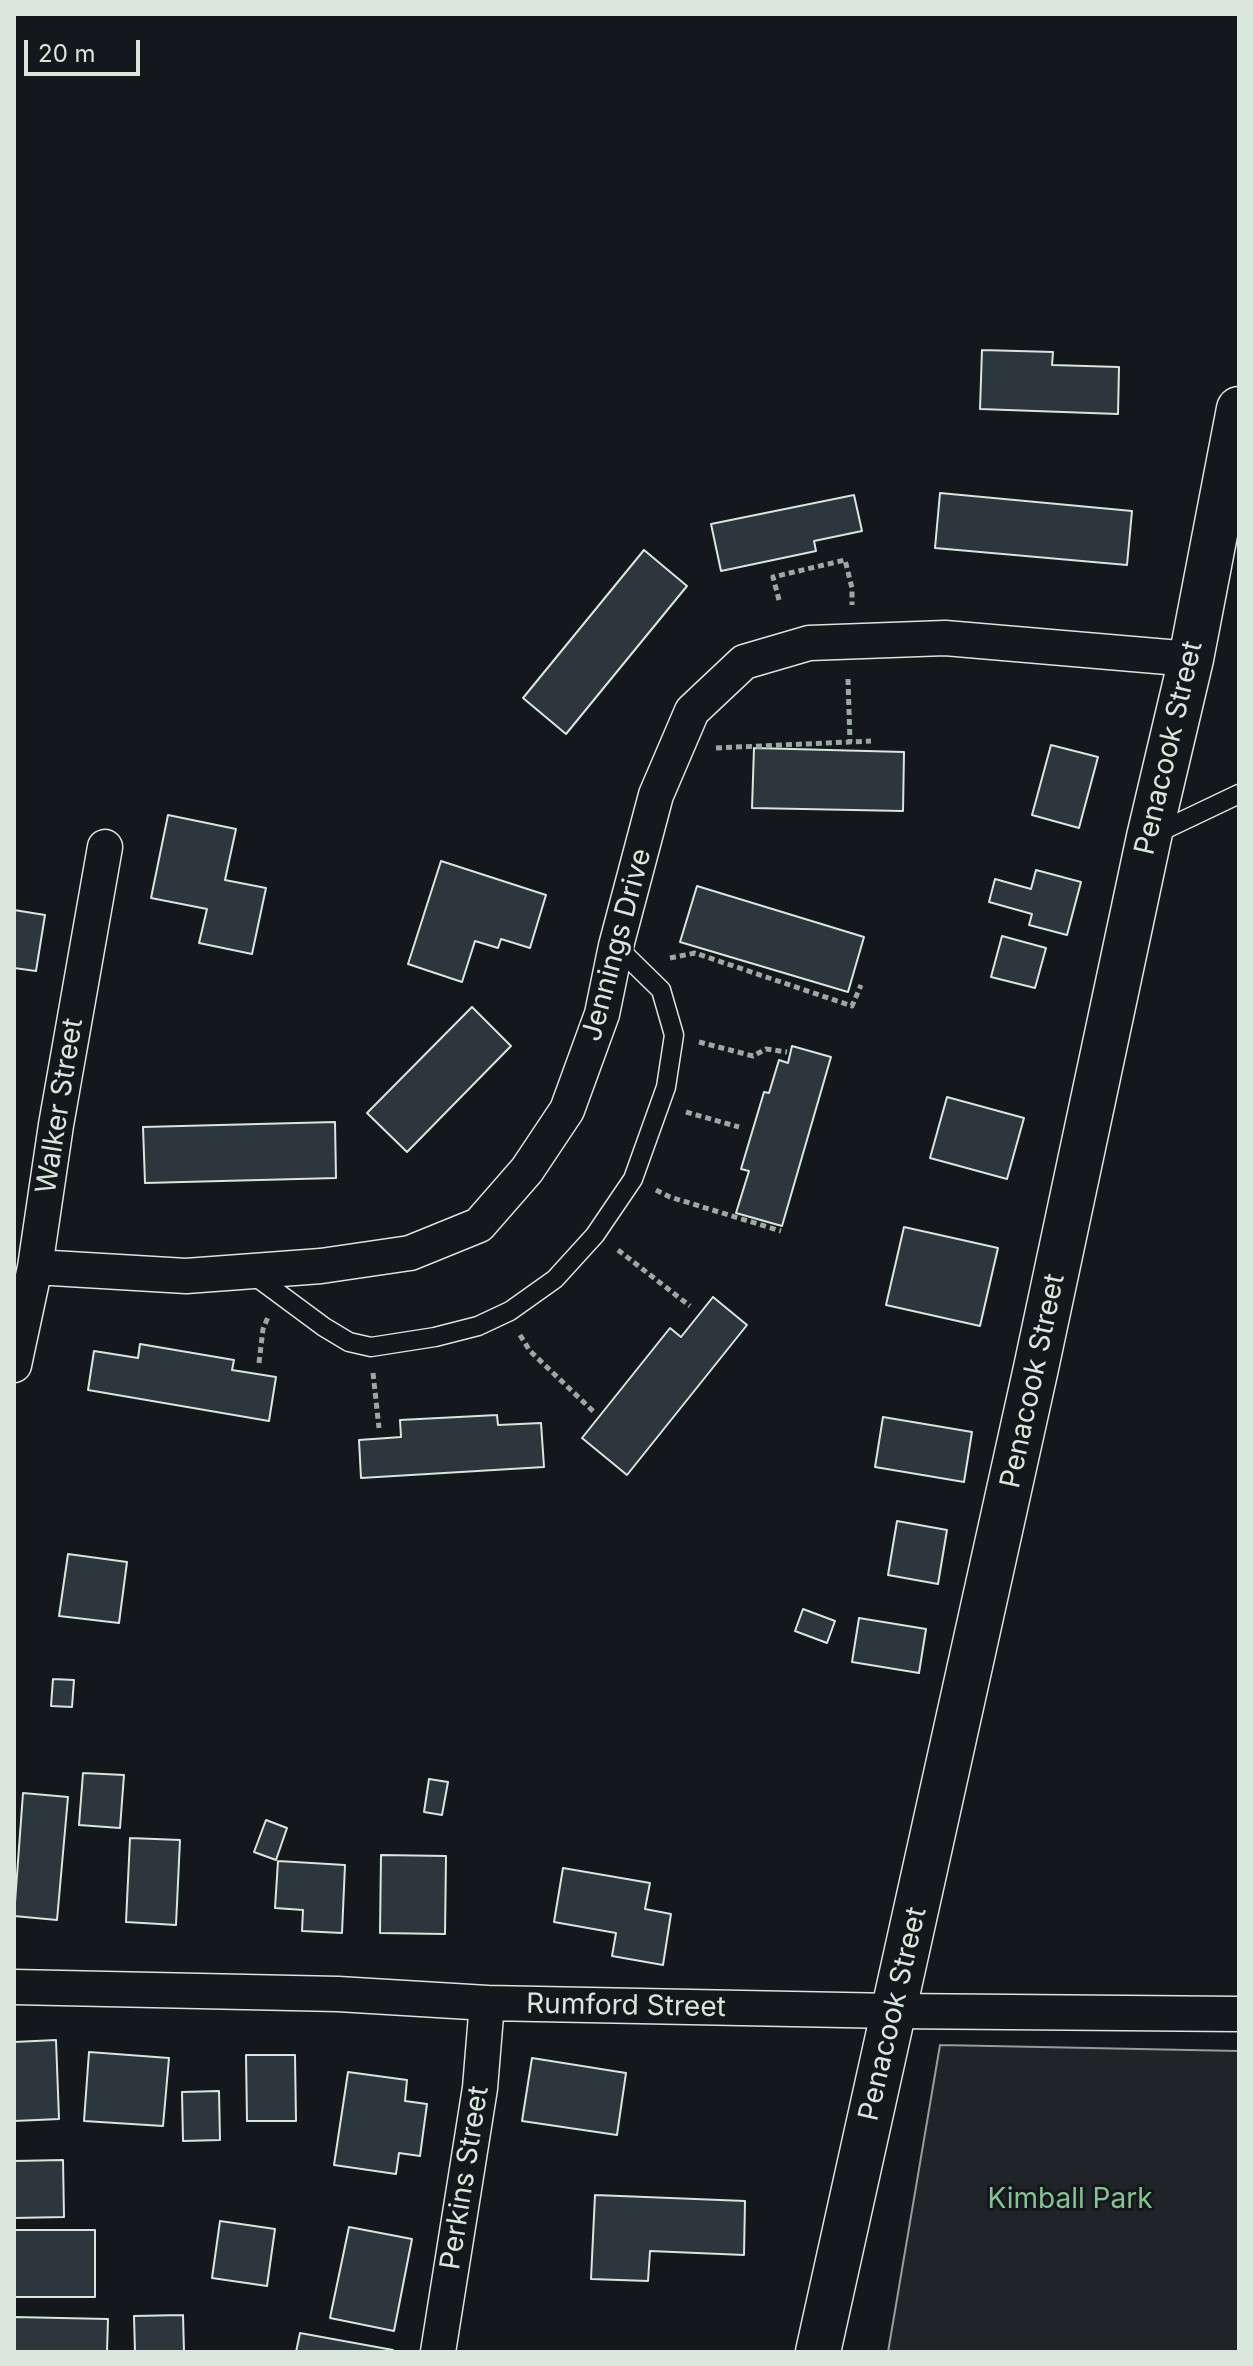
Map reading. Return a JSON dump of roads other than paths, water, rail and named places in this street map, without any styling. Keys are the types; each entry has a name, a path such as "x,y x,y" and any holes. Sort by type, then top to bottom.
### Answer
{"street":[{"name":"Penacook Street","path":"818,2352 1039,1352 1149,837 1191,659 1239,409"},
{"name":"Jennings Drive","path":"35,1267 186,1276 321,1266 410,1253 479,1225 527,1170 567,1110 627,956 656,795 692,711 744,662 809,643 945,638 1191,659"},
{"name":"Walker Street","path":"14,1365 35,1267 56,1125 105,847"},
{"name":"Rumford Street","path":"14,1987 338,1994 487,2003 1239,2014"},
{"name":"Perkins Street","path":"438,2352 480,2088 487,2003"}],"lane":[{"path":"1149,837 1239,794"},
{"path":"249,1272 324,1327 349,1342 371,1347 435,1337 478,1326 506,1313 555,1279 595,1235 633,1179 666,1087 674,1035 661,990 627,956"}],"park label":[{"name":"Kimball Park","path":"1070,2200"}]}
